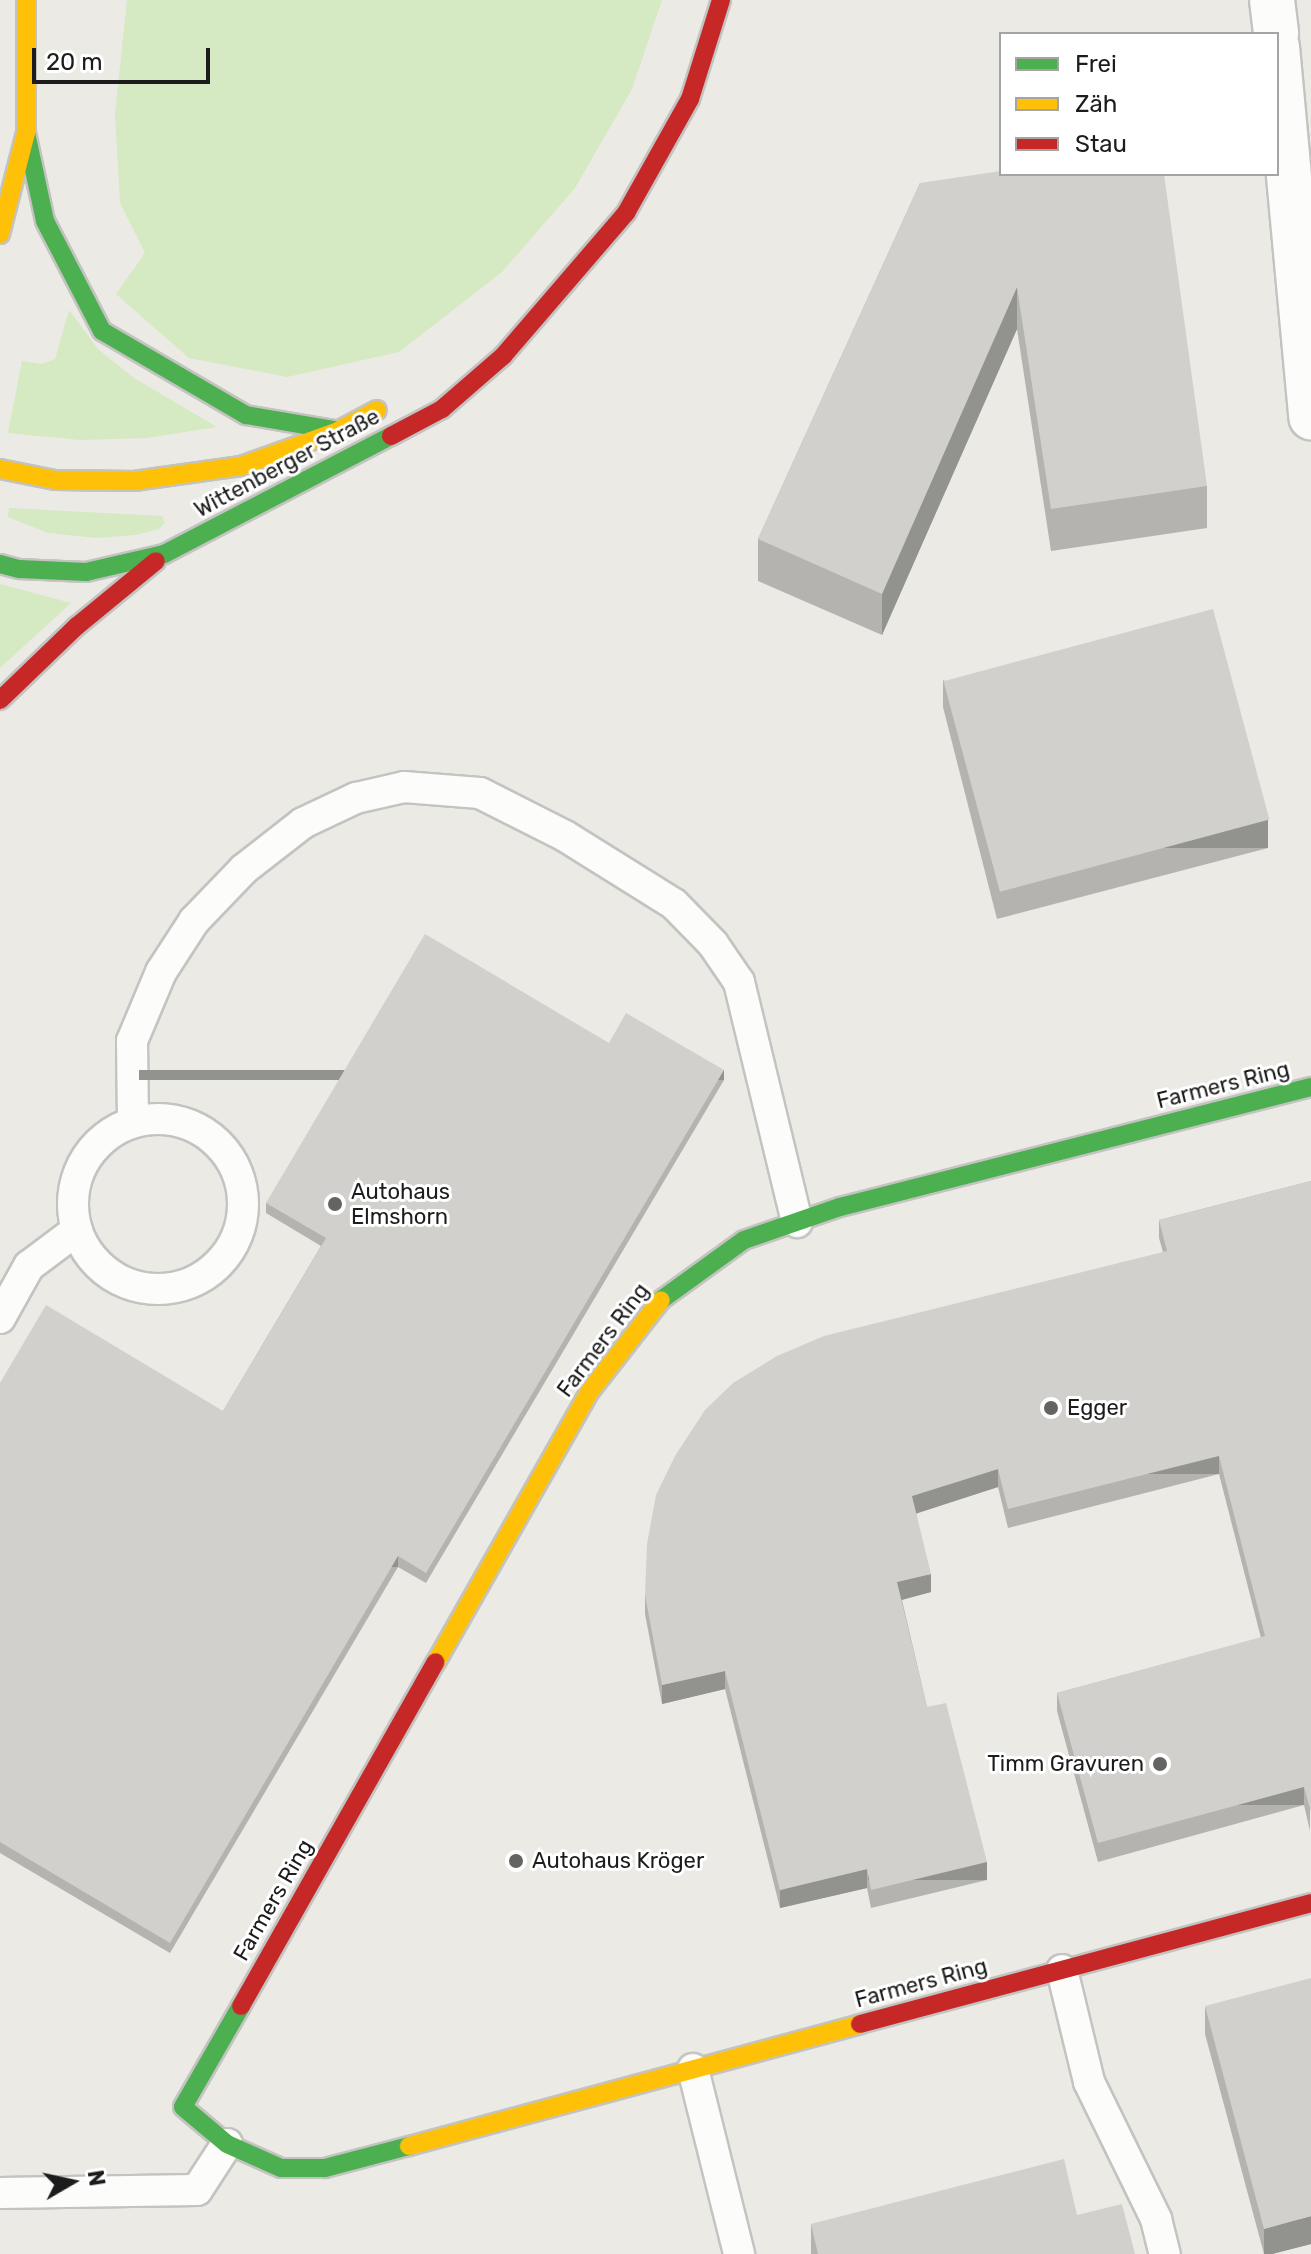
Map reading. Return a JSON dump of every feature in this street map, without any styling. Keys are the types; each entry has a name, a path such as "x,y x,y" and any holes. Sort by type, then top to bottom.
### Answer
{"street":[{"path":"26,0 26,133 45,221 102,331 246,415 338,431"},
{"name":"Wittenberger Straße","path":"0,564 19,569 86,572 164,554 442,409 503,356 626,213 690,99 721,0"},
{"path":"1272,0 1276,32"},
{"path":"1279,55 1297,125 1311,417"},
{"path":"0,234 26,133"},
{"name":"Wittenberger Straße","path":"489,341 551,299"},
{"name":"Wittenberger Straße","path":"0,469 55,480 134,481 241,466 338,431 388,404"},
{"path":"0,700 77,626 164,554"},
{"name":"Farmers Ring","path":"1311,1087 840,1207 744,1240 665,1295 590,1391 183,2107 227,2144 281,2168 325,2168 1311,1903"}],"lane":[{"path":"133,1122 132,1041 161,972 194,921 244,869 303,823 356,798 404,787 480,793 565,836 674,904 713,944 739,982 797,1222"},
{"path":"166,1118 198,1128 224,1148 240,1178 244,1211 234,1244 213,1270 184,1286 151,1289 119,1280 92,1259 77,1230 73,1196 82,1164 103,1138 133,1122 166,1118"},
{"path":"0,1318 29,1266 77,1230"},
{"path":"1062,1970 1089,2082 1156,2219 1165,2254"},
{"path":"693,2069 739,2254"},
{"path":"0,2193 197,2190 227,2144"}],"green space":[{"path":"127,0 662,0 632,89 575,188 502,272 399,352 287,377 189,358 116,294 145,253 120,203 115,114"},
{"path":"69,310 98,349 134,378 217,427 146,438 80,440 8,433 22,361 42,364 55,359"},
{"path":"9,508 162,516 165,523 159,529 135,535 97,538 48,533 8,517"},
{"path":"0,584 71,603 0,668"}],"building":[{"path":"999,171 999,176 1164,176 1207,486 1051,509 1017,287 882,594 758,539 920,183"},
{"path":"1213,609 1269,820 1000,892 944,681"},
{"path":"425,934 609,1043 626,1013 724,1070 426,1573 398,1556 170,1943 0,1842 0,1383 46,1305 223,1411 326,1238 266,1203"},
{"path":"1311,1181 1311,1812 1304,1787 1098,1843 1057,1693 1265,1636 1219,1456 1008,1509 998,1469 912,1496 931,1574 897,1582 927,1707 946,1703 987,1862 871,1890 867,1869 780,1890 725,1671 662,1685 645,1595 647,1544 656,1495 675,1456 705,1410 733,1383 777,1356 824,1336 1167,1251 1159,1220"},
{"path":"1311,1978 1311,2216 1264,2229 1205,2006"},
{"path":"1064,2159 1077,2215 1122,2204 1135,2254 818,2254 811,2224"}],"traffic: fast":[{"path":"26,133 45,221 102,331 246,415 335,430"},
{"path":"0,564 19,569 86,572 164,554 391,436"},
{"path":"661,1300 744,1240 840,1207 1311,1087"},
{"path":"241,2006 183,2107 227,2144 281,2168 325,2168 409,2146"}],"traffic: slow":[{"path":"0,234 26,133 26,0"},
{"path":"0,469 55,480 134,481 241,466 338,431 377,410"},
{"path":"436,1662 590,1391 661,1300"},
{"path":"409,2146 860,2024"}],"traffic: jam":[{"path":"391,436 442,409 503,356 626,213 690,99 721,0"},
{"path":"0,700 77,626 156,561"},
{"path":"241,2006 436,1662"},
{"path":"860,2024 1311,1903"}],"place":[{"name":"Autohaus Elmshorn","path":"335,1204"},
{"name":"Egger","path":"1051,1408"},
{"name":"Timm Gravuren","path":"1160,1764"},
{"name":"Autohaus Kröger","path":"516,1861"}]}
